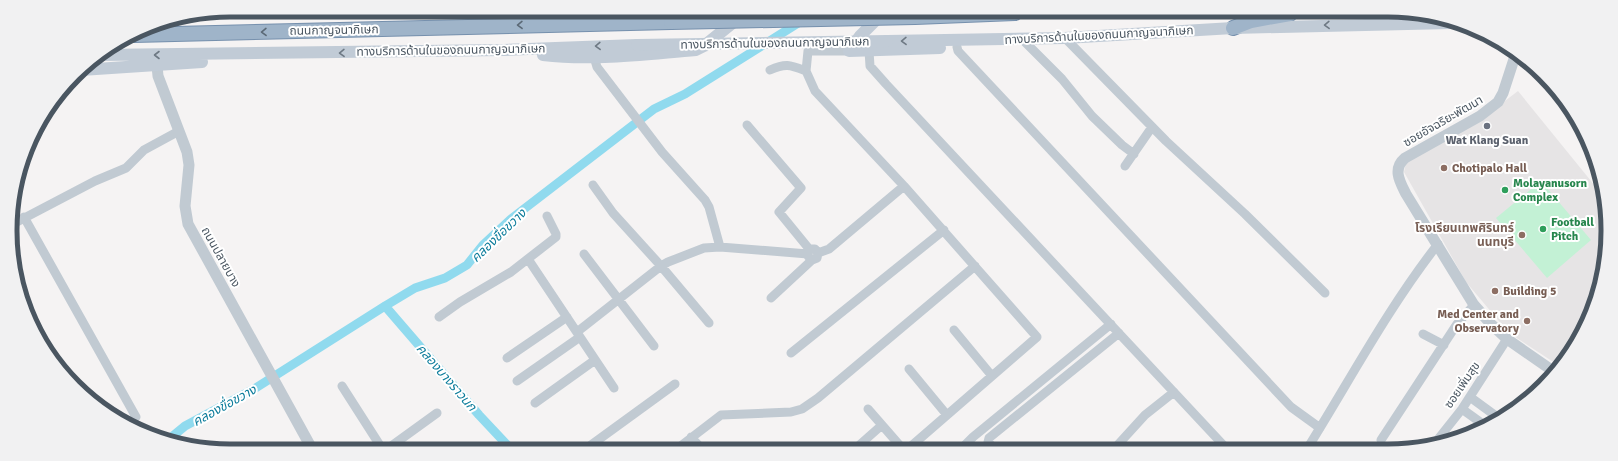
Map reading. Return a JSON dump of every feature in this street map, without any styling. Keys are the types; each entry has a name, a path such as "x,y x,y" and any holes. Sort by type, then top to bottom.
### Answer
{"highway":[{"name":"ถนนกาญจนาภิเษก","path":"145,35 915,17"},
{"path":"1233,28 1251,21 1273,17"}],"main road":[{"path":"504,50 563,57 594,57 696,50 704,46 740,17"},
{"path":"849,51 860,36 878,17"},
{"name":"ทางบริการด้านในของถนนกาญจนาภิเษก","path":"109,55 504,50 636,45 1065,38 1233,28 1436,22"},
{"path":"849,51 957,47 1045,38"},
{"path":"91,69 201,62 238,54"},
{"path":"108,56 141,66"},
{"path":"85,75 114,68"}],"street":[{"path":"1065,38 1152,128 1245,214 1325,293"},
{"path":"1024,41 1062,79 1092,116 1122,145 1134,154"},
{"path":"957,47 958,51 1291,407 1320,428"},
{"path":"849,51 808,51 806,72 815,91 944,230 1037,336 914,444"},
{"path":"869,51 870,66 886,84 1223,444"},
{"path":"594,57 597,67 662,152 705,200 709,207 720,247"},
{"name":"ซอยอัจฉริยะพัฒนา","path":"1514,59 1503,93 1498,102 1480,116 1405,158 1399,165 1398,172 1399,179 1406,194 1474,305 1507,339 1550,368"},
{"path":"770,70 781,65 792,65 806,72"},
{"name":"ถนนปลายบาง","path":"157,66 158,76 187,152 189,165 185,206 188,224 310,444"},
{"path":"747,125 801,188 779,212 812,254"},
{"path":"1125,166 1152,128"},
{"path":"17,221 95,181 126,168 144,150 179,131"},
{"path":"593,185 613,213 661,266 709,323"},
{"path":"517,381 578,334 618,299 668,262 704,248 720,247 812,254 829,249 904,186"},
{"path":"439,317 460,302 511,272 557,236 547,216"},
{"path":"24,217 136,417"},
{"path":"791,353 944,230"},
{"path":"1310,444 1389,312 1415,272 1438,244"},
{"path":"584,254 654,346"},
{"path":"771,298 812,254"},
{"path":"528,259 614,388"},
{"path":"683,444 721,415 791,412 802,408 818,398 975,266"},
{"path":"1381,440 1457,324 1474,305"},
{"path":"507,358 567,317"},
{"path":"966,444 1111,324"},
{"path":"954,330 992,376"},
{"path":"990,444 988,442 990,438 1119,333"},
{"path":"1423,334 1444,345"},
{"name":"ซอยเพิ่มสุข","path":"1439,438 1462,409 1507,339"},
{"path":"535,403 595,360"},
{"path":"910,369 947,415"},
{"path":"592,444 675,384"},
{"path":"342,386 379,444"},
{"path":"1119,444 1145,415 1174,392"},
{"path":"1470,397 1495,414"},
{"path":"868,408 899,444"},
{"path":"1462,409 1481,423"},
{"path":"394,444 437,413"},
{"path":"861,444 882,425"},
{"path":"691,437 697,444"}],"shaded area":[{"name":"โรงเรียนเทพศิรินทร์ นนทบุรี","path":"1518,91 1597,188 1601,217 1601,244 1594,286 1579,325 1555,363 1509,333 1466,282 1404,172 1406,163 1497,107"}],"green space":[{"name":"Football Pitch","path":"1541,181 1591,240 1547,278 1496,218"}],"waterway":[{"name":"คลองขื่อขวาง","path":"173,436 185,426 254,389 415,288 445,278 467,265 483,245 511,219 654,109 685,94 803,20"},
{"name":"คลองบางราวนก","path":"385,306 479,415 506,444"}],"place":[{"name":"Wat Klang Suan","path":"1487,126"},
{"name":"Chotipalo Hall","path":"1444,168"},
{"name":"Molayanusorn Complex","path":"1505,190"},
{"name":"Football Pitch","path":"1543,229"},
{"name":"โรงเรียนเทพศิรินทร์ นนทบุรี","path":"1522,235"},
{"name":"Building 5","path":"1495,291"},
{"name":"Med Center and Observatory","path":"1527,321"}]}
